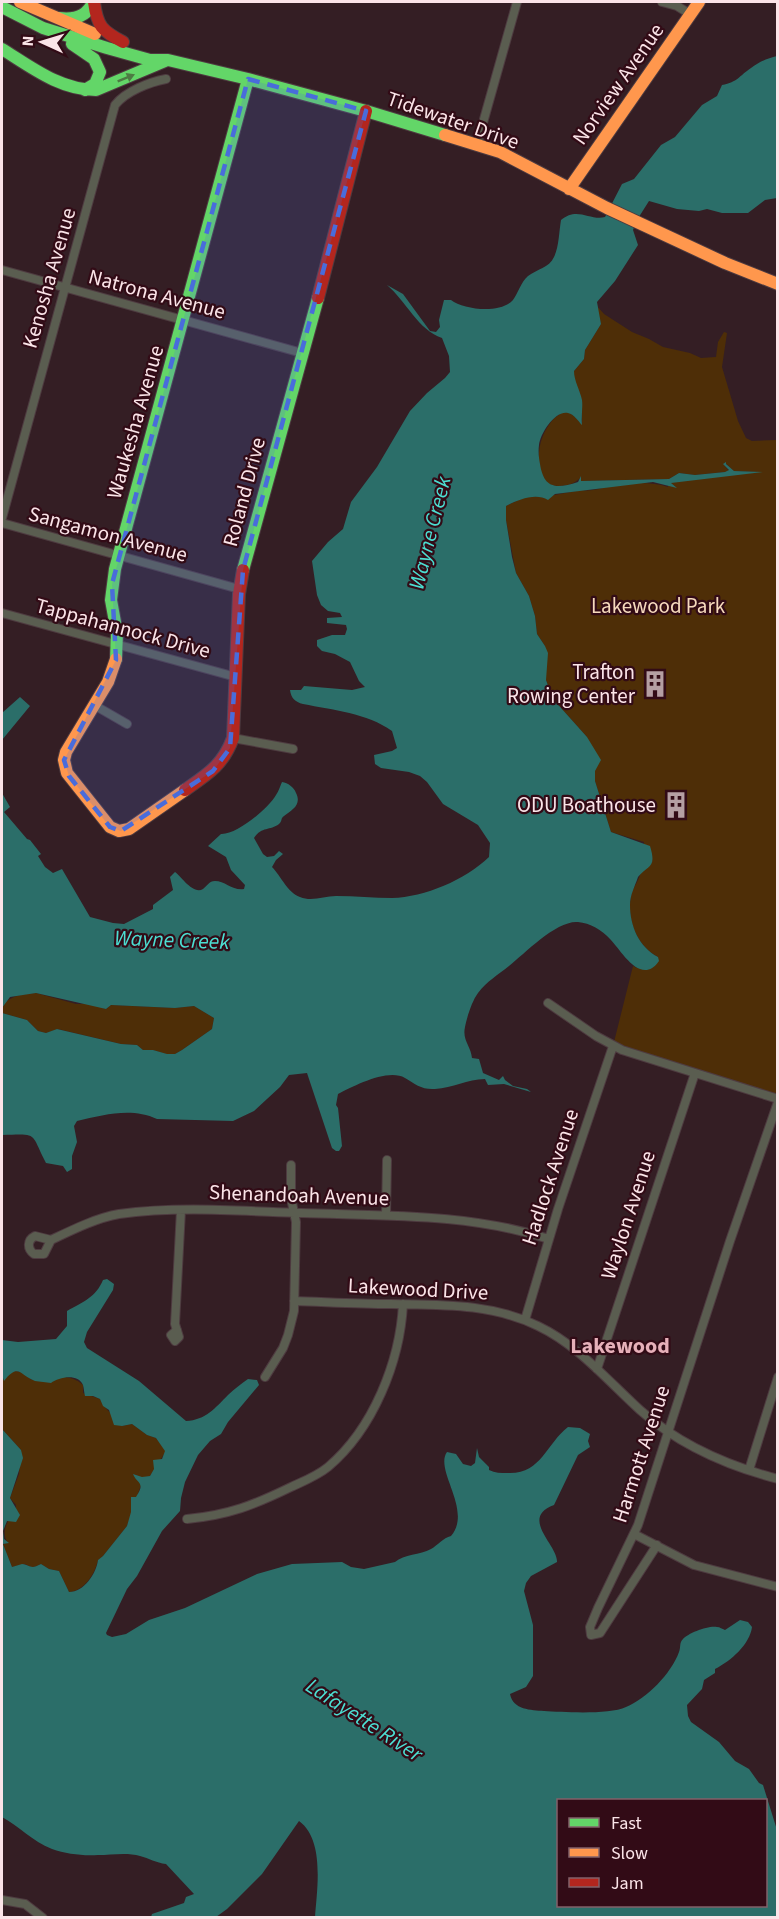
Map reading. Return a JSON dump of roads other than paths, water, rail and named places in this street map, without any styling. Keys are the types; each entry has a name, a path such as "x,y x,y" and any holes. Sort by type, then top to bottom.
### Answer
{"main road":[{"name":"Tidewater Drive","path":"20,2 102,36 152,50 168,60"},
{"path":"50,16 65,19 80,17 88,11 93,2"},
{"path":"93,2 100,28 123,42"},
{"name":"Norview Avenue","path":"569,189 699,2"},
{"name":"Tidewater Drive","path":"2,7 44,28 150,60 168,60 248,79 366,111 500,152 607,208 777,284"},
{"path":"44,28 94,59 100,72 98,78 91,87 83,90"},
{"path":"2,49 68,87 83,90 96,90 168,60"},
{"name":"Waukesha Avenue","path":"115,830 69,776 64,760 66,752 112,672 117,645 111,600 118,555 248,79"},
{"name":"Roland Drive","path":"115,830 129,829 213,771 227,754 233,738 239,589 243,570 332,246 366,111"}],"street":[{"path":"477,144 517,2"},
{"path":"662,2 677,6 690,14"},
{"name":"Kenosha Avenue","path":"2,518 115,105 122,97 154,82 166,80"},
{"name":"Natrona Avenue","path":"2,270 302,353"},
{"name":"Sangamon Avenue","path":"2,524 239,589"},
{"name":"Tappahannock Drive","path":"2,613 236,677"},
{"path":"94,705 127,724"},
{"path":"233,738 293,749"},
{"path":"548,1003 613,1046 777,1100"},
{"name":"Hadlock Avenue","path":"525,1320 549,1239 613,1046"},
{"name":"Waylon Avenue","path":"597,1369 695,1073"},
{"name":"Harmott Avenue","path":"657,1545 600,1633 594,1636 590,1632 590,1627 634,1534 777,1100"},
{"path":"386,1215 387,1160"},
{"path":"265,1377 288,1335 294,1301 296,1222 291,1198 291,1165"},
{"path":"177,1330 175,1324 182,1210"},
{"name":"Shenandoah Avenue","path":"51,1240 76,1228 117,1215 182,1210 434,1216 486,1223 549,1239"},
{"name":"Lakewood Drive","path":"294,1301 473,1307 525,1320 548,1331 597,1369 640,1410 668,1431 706,1453 777,1479"},
{"path":"187,1519 217,1516 262,1501 320,1473 339,1456 362,1426 390,1373 400,1338 403,1304"},
{"path":"749,1470 777,1377"},
{"path":"634,1534 694,1565 777,1587"},
{"path":"2,1900 25,1904 43,1917"}],"water":[{"name":"Wayne Creek","path":"777,56 777,198 765,200 748,213 677,209 649,201 633,230 638,245 615,281 597,302 601,324 585,350 584,359 574,371 582,400 582,425 568,413 558,415 545,429 539,450 540,464 545,478 548,483 557,486 578,482 581,476 581,481 669,479 679,473 695,475 725,472 729,470 723,464 726,462 734,471 763,472 671,483 677,488 653,482 555,494 548,500 532,497 506,506 512,557 516,573 529,596 537,634 548,653 546,680 553,699 587,737 601,760 595,771 595,781 611,832 650,846 652,862 638,877 631,898 630,913 641,942 658,957 659,961 652,968 645,970 638,968 596,928 578,922 561,926 532,946 481,989 472,1005 464,1032 472,1058 479,1059 483,1073 499,1080 503,1076 513,1086 531,1092 504,1084 488,1085 485,1079 426,1089 398,1075 371,1079 338,1094 336,1105 342,1146 339,1151 332,1148 307,1073 289,1075 280,1087 254,1111 233,1121 157,1119 137,1113 127,1113 77,1121 74,1126 77,1142 72,1156 72,1169 67,1172 63,1166 46,1163 32,1137 2,1135 2,1013 27,1020 38,1031 46,1033 57,1029 121,1044 137,1045 143,1050 167,1054 175,1054 212,1029 214,1018 194,1006 175,1008 111,1005 106,1009 36,993 10,997 2,1008 2,793 10,807 4,812 41,854 38,856 45,867 53,873 62,869 90,917 113,923 124,924 153,909 153,905 173,890 170,877 175,872 199,890 215,881 236,889 244,889 245,885 231,870 226,857 208,846 221,834 243,826 259,814 272,801 282,782 294,789 298,797 297,804 279,824 263,830 254,838 267,857 274,856 279,851 283,854 272,867 288,888 300,897 309,899 336,896 405,897 444,886 468,873 489,857 490,843 478,825 443,804 420,776 381,768 375,764 374,755 397,748 392,731 361,716 300,703 292,697 290,690 301,690 304,686 352,690 365,687 359,681 350,662 335,654 322,651 317,646 317,640 332,635 345,635 347,629 346,625 327,623 327,618 342,617 340,613 328,611 321,605 317,595 312,561 343,529 351,502 377,467 410,411 450,372 449,356 442,338 426,329 387,285 403,294 430,331 436,332 440,327 439,320 444,300 482,309 492,309 507,304 513,300 528,276 552,261 557,249 561,220 573,214 605,217 622,184 634,179 661,145 675,137 702,105 717,96 722,85 735,80 760,62"},
{"path":"20,697 30,706 2,740 2,713"},
{"name":"Lafayette River","path":"107,1279 114,1284 113,1290 87,1332 84,1342 87,1348 139,1381 186,1421 210,1412 248,1379 257,1380 259,1385 228,1422 221,1434 210,1441 198,1455 185,1482 180,1511 162,1531 137,1576 127,1589 107,1635 112,1637 126,1634 149,1620 185,1608 257,1574 292,1564 342,1562 351,1567 364,1569 427,1551 451,1536 457,1526 456,1503 445,1469 444,1460 447,1452 456,1454 463,1464 471,1466 475,1463 477,1448 479,1457 489,1467 489,1470 500,1473 518,1472 535,1464 568,1427 580,1428 590,1434 588,1441 590,1447 578,1455 554,1505 544,1510 540,1517 543,1532 556,1555 557,1562 531,1576 526,1583 524,1591 533,1625 533,1676 526,1687 510,1694 512,1699 523,1708 534,1710 586,1712 618,1710 642,1698 664,1677 680,1650 681,1642 686,1637 704,1628 719,1627 725,1630 740,1620 748,1622 752,1627 748,1640 733,1657 704,1680 702,1689 687,1705 688,1716 691,1722 719,1742 735,1761 749,1769 763,1785 777,1830 777,1917 315,1917 318,1879 316,1852 307,1829 299,1821 262,1874 216,1917 151,1917 152,1914 184,1903 186,1897 194,1894 166,1864 130,1854 86,1855 57,1851 38,1842 2,1817 2,1429 21,1450 23,1458 10,1498 20,1515 16,1522 7,1521 3,1531 4,1539 9,1543 3,1544 12,1567 22,1564 33,1567 41,1564 59,1571 69,1592 84,1586 95,1571 98,1560 127,1526 131,1512 131,1497 136,1497 140,1488 133,1474 142,1477 150,1476 154,1469 153,1460 162,1459 165,1451 156,1438 147,1435 132,1424 114,1425 109,1410 103,1406 100,1399 85,1396 83,1385 77,1379 63,1378 51,1383 39,1382 16,1371 4,1381 2,1340 18,1342 56,1339 67,1326 67,1311 84,1302 103,1280"}],"place":[{"name":"Trafton Rowing Center","path":"655,684"},
{"name":"ODU Boathouse","path":"676,805"}],"district":[{"name":"Lakewood","path":"620,1346"}],"park label":[{"name":"Lakewood Park","path":"658,606"}]}
